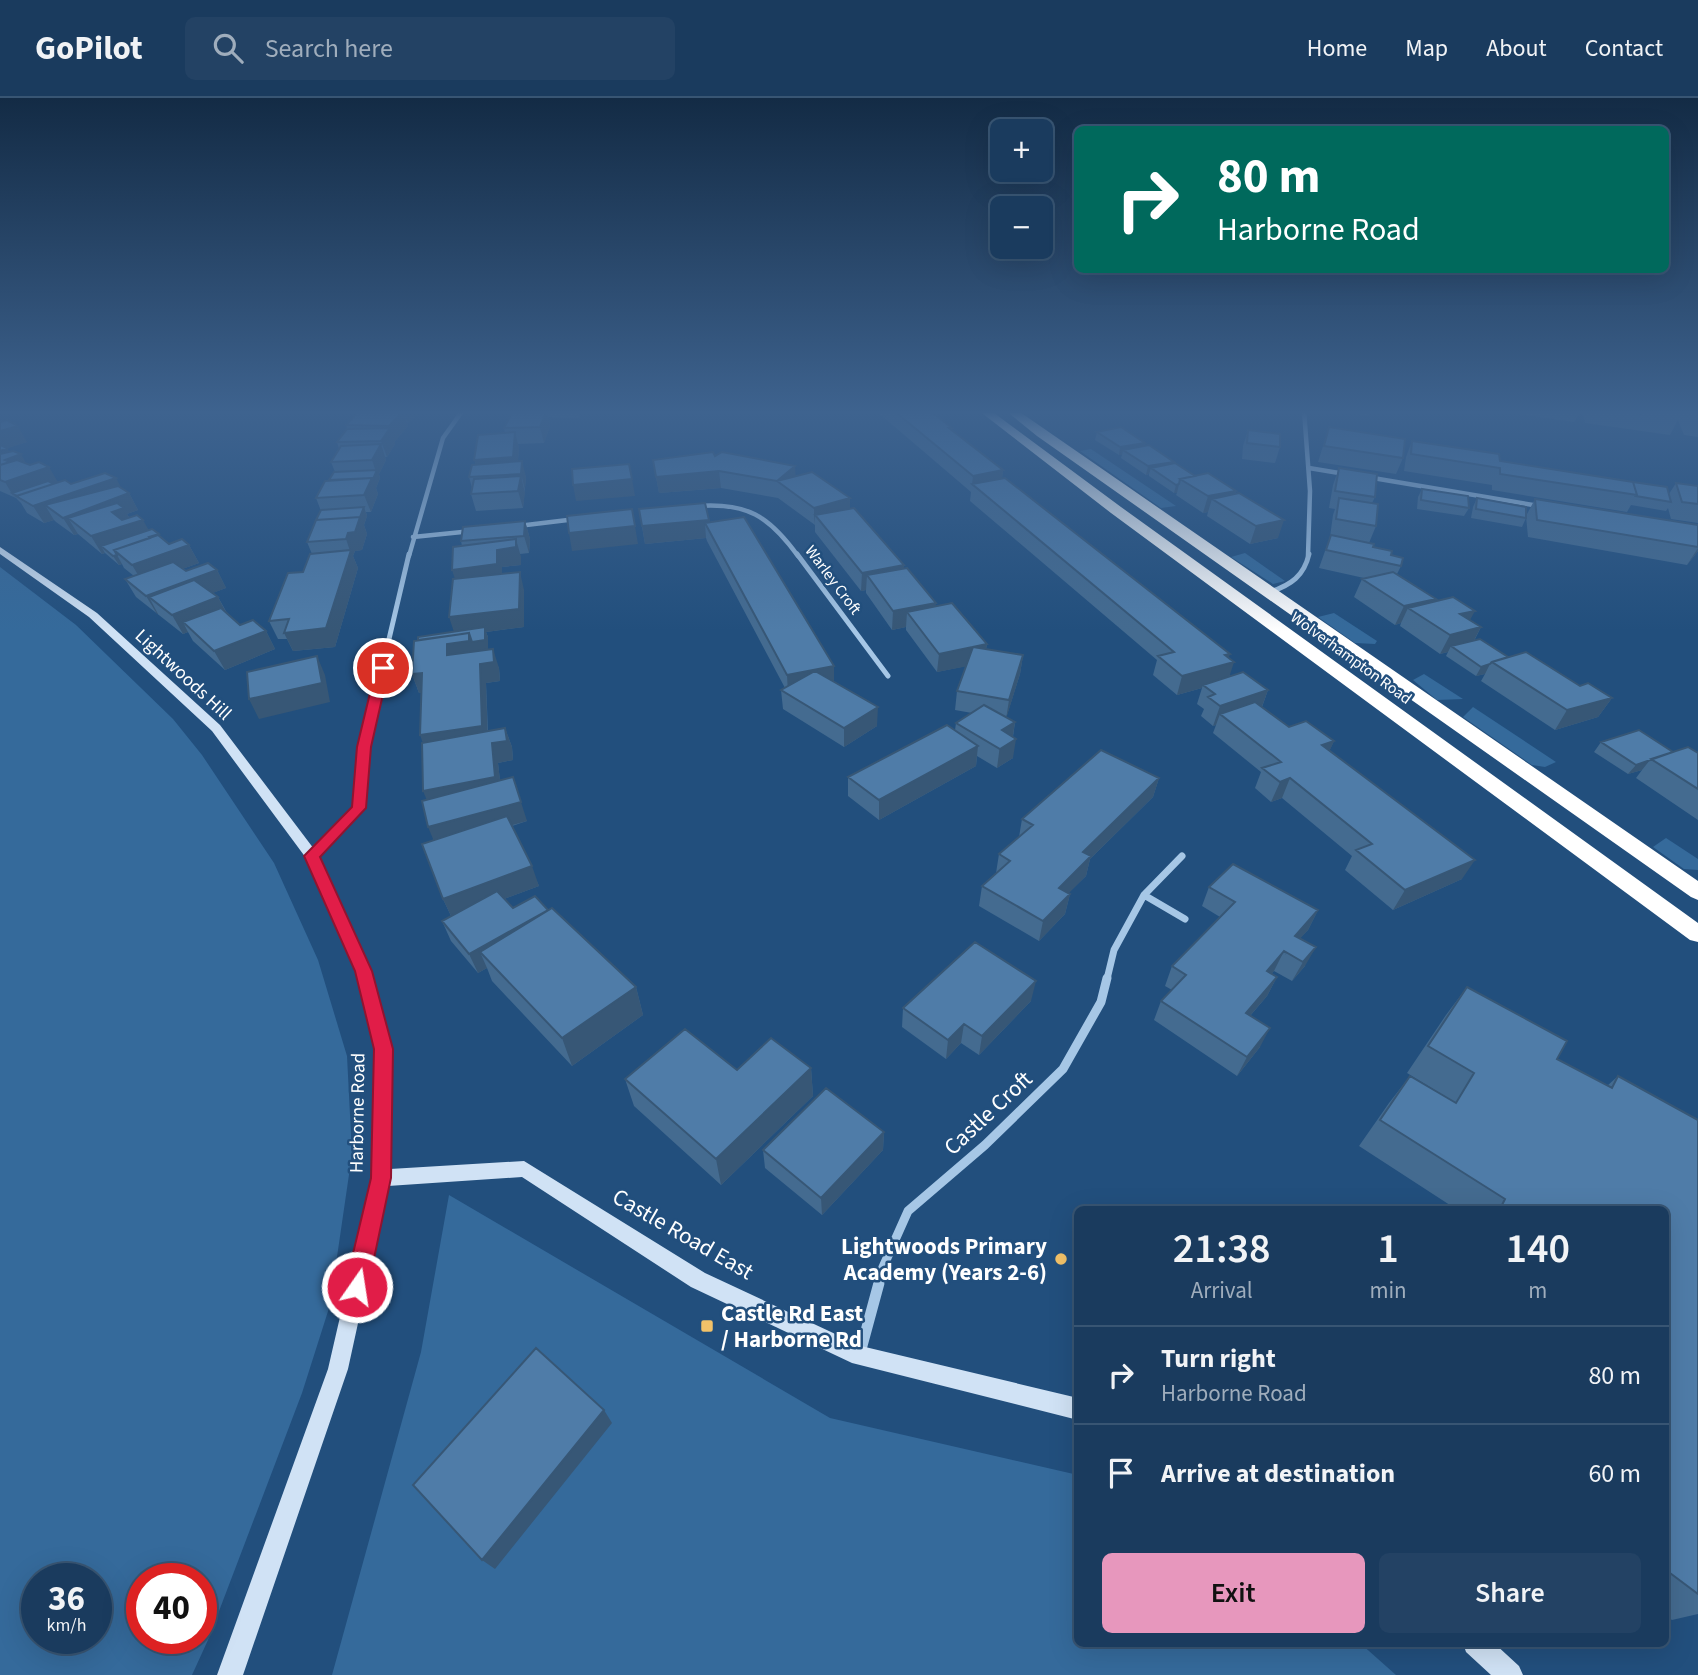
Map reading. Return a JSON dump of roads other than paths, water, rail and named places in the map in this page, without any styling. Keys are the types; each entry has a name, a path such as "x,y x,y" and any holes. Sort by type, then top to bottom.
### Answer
{"highway":[{"name":"Wolverhampton Road","path":"1082,484 1698,934"},
{"name":"Wolverhampton Road","path":"1113,484 1698,892"},
{"path":"1239,600 1270,592"}],"street":[{"path":"312,856 359,808 364,747 413,537 429,484"},
{"path":"1270,592 1288,586 1305,568 1310,536 1309,484"},
{"path":"1403,484 1550,508"},
{"name":"Warley Croft","path":"683,508 710,505 740,508 762,515 783,534 888,676"},
{"path":"508,527 589,518"},
{"path":"413,537 481,530"},
{"name":"Lightwoods Hill","path":"0,550 93,615 216,728 312,856"},
{"name":"Harborne Road","path":"230,1675 338,1369 381,1178 384,1049 364,971 312,856"},
{"name":"Castle Croft","path":"859,1356 883,1267 908,1211 985,1145 1063,1069 1101,1002 1114,950 1144,895 1182,856"},
{"path":"1144,895 1185,919"},
{"name":"Castle Road East","path":"381,1178 524,1169 698,1280 859,1356 1074,1408"},
{"path":"1479,1647 1510,1675"}],"place":[{"name":"Lightwoods Primary Academy (Years 2-6)","path":"1061,1259"},
{"name":"Castle Rd East / Harborne Rd","path":"707,1326"}]}
